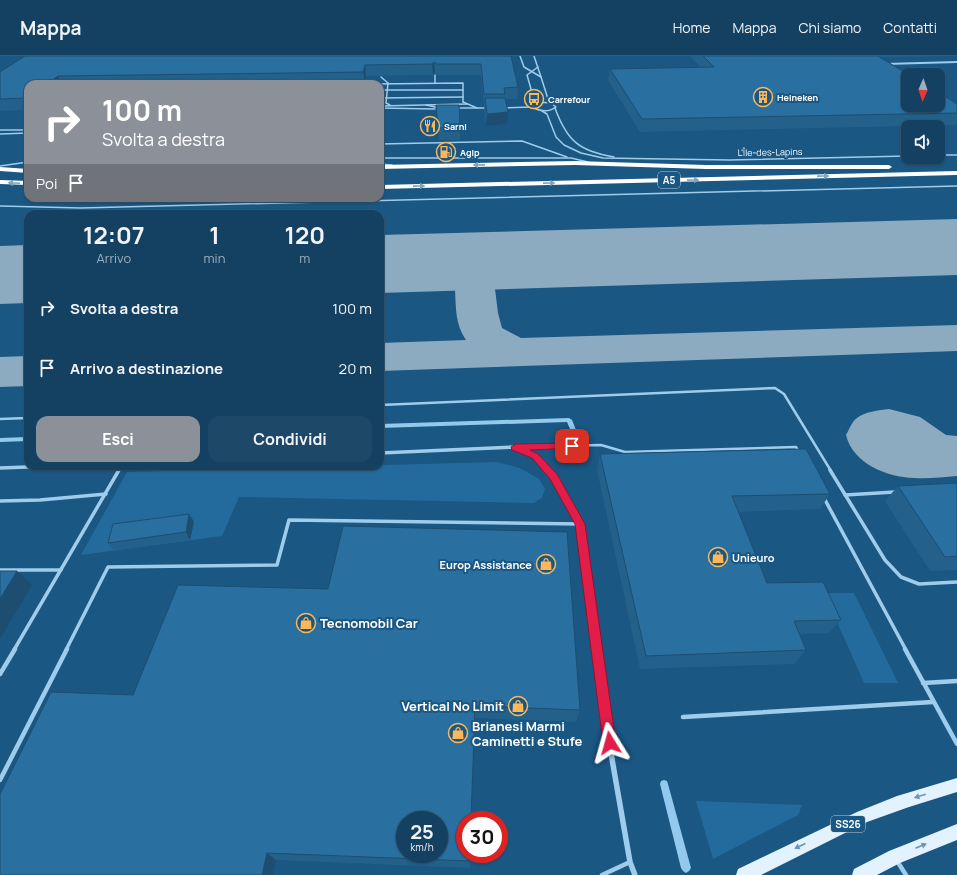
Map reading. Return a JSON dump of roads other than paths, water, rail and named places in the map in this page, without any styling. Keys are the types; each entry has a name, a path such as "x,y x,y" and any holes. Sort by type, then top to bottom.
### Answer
{"highway":[{"name":"A5","path":"384,166 597,164 706,167 914,167"},
{"name":"A5","path":"384,180 957,166"},
{"path":"0,169 24,171"},
{"name":"A5","path":"384,187 957,173"},
{"path":"0,182 24,183"}],"main road":[{"name":"SS26","path":"744,875 787,852 863,817 914,798 957,785"},
{"path":"860,875 895,857 957,832"}],"street":[{"path":"879,60 886,64 957,62"},
{"path":"384,453 516,447 535,456 553,477 580,524 612,758 630,862 635,875"},
{"path":"0,468 24,467"}],"lane":[{"path":"520,56 524,68 541,77"},
{"name":"L'Île-des-Lapins","path":"534,56 548,99 551,103 556,105 555,108 566,135 577,146 600,154 632,160"},
{"path":"535,103 527,75 538,67"},
{"path":"435,75 435,83"},
{"path":"381,77 388,83"},
{"path":"384,83 463,83 463,102 477,108"},
{"path":"388,83 386,103 392,106"},
{"path":"387,90 463,90"},
{"path":"386,98 463,97"},
{"path":"531,107 531,105 535,103 551,103"},
{"path":"384,107 467,104"},
{"path":"384,107 441,109 426,105"},
{"path":"500,108 531,107 542,110 555,108"},
{"path":"448,108 493,108"},
{"name":"L'Île-des-Lapins","path":"542,110 547,114 556,137 564,145 581,153 603,158 632,160 729,160 901,156"},
{"path":"0,130 24,130"},
{"path":"0,134 24,133"},
{"path":"384,144 522,141 571,158 597,164"},
{"path":"945,155 957,155"},
{"path":"384,158 571,158"},
{"path":"0,166 24,163"},
{"path":"384,200 957,186"},
{"path":"0,206 81,208 320,202"},
{"path":"384,405 775,388 784,394 885,560 900,577 919,584 957,582"},
{"path":"0,419 24,418"},
{"path":"516,447 601,445 625,452 796,447 800,454"},
{"path":"0,674 119,470"},
{"path":"845,495 901,492"},
{"path":"0,501 40,500 106,494"},
{"path":"822,495 957,744"},
{"path":"0,780 108,567 277,565 289,520 580,524"},
{"path":"0,570 61,570"},
{"path":"923,683 957,681"},
{"path":"683,717 934,702"},
{"path":"895,857 906,875"},
{"path":"602,875 630,862"}],"waterway":[{"path":"384,426 569,420 575,435"},
{"path":"0,440 24,439"},
{"path":"664,784 686,868"}],"place":[{"name":"Heineken","path":"763,97"},
{"name":"Carrefour","path":"534,99"},
{"name":"Sarni","path":"430,126"},
{"name":"Agip","path":"446,152"},
{"name":"Unieuro","path":"718,557"},
{"name":"Europ Assistance","path":"546,564"},
{"name":"Tecnomobil Car","path":"306,623"},
{"name":"Vertical No Limit","path":"518,706"},
{"name":"Brianesi Marmi Caminetti e Stufe","path":"458,733"}]}
